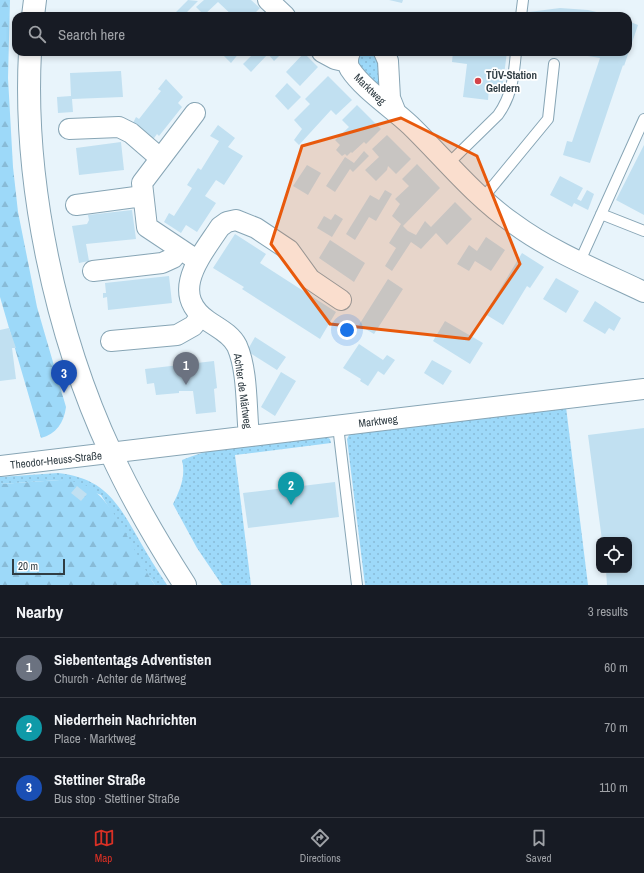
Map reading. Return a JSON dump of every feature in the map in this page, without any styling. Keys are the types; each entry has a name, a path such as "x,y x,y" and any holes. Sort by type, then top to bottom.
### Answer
{"street":[{"path":"34,12 35,0"},
{"path":"268,0 281,12"},
{"path":"30,56 31,129 34,174 42,229 69,341 86,393 111,453 152,532 185,585"},
{"name":"Marktweg","path":"330,56 336,59 349,57 349,68 378,98 396,113 496,210 524,230 580,261 644,292"},
{"name":"Marktweg","path":"386,56 388,61 390,98 396,113"},
{"path":"195,114 142,183 147,227 198,261"},
{"path":"69,129 119,127 131,133 160,158"},
{"path":"76,205 143,196"},
{"name":"Achter de Märtweg","path":"249,436 242,359 236,345 229,335 200,316 193,308 189,287 191,273 220,227 227,222 236,220 256,228 289,250 310,279 341,300"},
{"path":"93,271 162,263 173,258 180,249"},
{"path":"111,341 177,335 186,332 200,316"},
{"name":"Marktweg","path":"111,453 644,389"},
{"name":"Theodor-Heuss-Straße","path":"0,466 111,453"}],"lane":[{"path":"522,12 523,0"},
{"path":"448,164 498,115 504,106 512,87 516,56"},
{"path":"483,198 548,119 554,64"},
{"path":"580,261 644,119"},
{"path":"600,214 644,231"},
{"path":"338,426 357,585"}],"highlighted area":[{"path":"401,118 477,156 520,264 469,339 330,324 271,244 302,146"}],"green space":[{"path":"0,0 10,0 8,78 13,167 18,212 37,307 66,407 61,423 55,431 41,438 0,297"},
{"path":"360,56 378,56 381,93 356,67"},
{"path":"566,407 588,585 365,585 347,439 350,433"},
{"path":"325,436 330,439 331,443 235,455 251,585 222,585 197,548 173,504 183,477 182,460 216,449 252,443"},
{"path":"58,473 87,480 98,486 115,502 167,585 155,585 101,495 60,480 0,484 0,477"},
{"path":"60,480 85,485 96,492 106,503 124,530 155,585 0,585 0,484"}],"building":[{"path":"188,0 198,1 187,12 176,12"},
{"path":"204,0 251,0 260,8 256,12 229,12 218,2 207,12 201,12 196,7"},
{"path":"389,0 403,0 402,3"},
{"path":"560,8 597,12 556,12 529,12"},
{"path":"632,23 638,25 632,43"},
{"path":"224,56 237,56 231,63"},
{"path":"251,56 266,56 251,72 243,64"},
{"path":"270,56 279,56 274,61"},
{"path":"301,56 307,56 318,67 300,86 286,72"},
{"name":"TÜV-Station Geldern","path":"453,56 506,56 502,90 489,88 488,100 463,97 467,64 452,62"},
{"path":"588,56 627,56 590,163 563,155 567,141 572,142 600,58"},
{"path":"121,71 123,97 72,99 73,112 58,113 57,97 71,96 70,73"},
{"path":"328,76 352,100 336,115 331,110 299,145 294,140 302,129 294,120 310,104 305,99"},
{"path":"166,79 183,97 178,103 182,107 159,136 157,134 152,141 132,125 136,117 139,119 161,91 158,89"},
{"path":"287,83 301,97 288,110 275,96"},
{"path":"357,105 381,129 366,144 364,142 352,153 351,152 347,156 345,154 342,156 336,150 340,145 335,140 349,127 342,120"},
{"path":"218,125 235,138 228,147 243,156 224,185 216,180 205,196 216,203 197,232 186,225 181,233 164,222 169,213 174,216 192,188 187,185 198,168 201,170 219,141 210,136"},
{"path":"387,135 411,159 396,174 388,166 387,170 376,181 365,170 379,157 372,149"},
{"path":"121,142 124,170 79,175 76,148"},
{"path":"644,145 644,215 616,200"},
{"path":"364,151 369,156 353,172 350,169 335,192 326,186 345,157 354,163"},
{"path":"417,164 440,188 403,226 408,231 416,235 425,221 431,227 455,202 472,219 447,245 436,233 421,249 411,242 392,271 385,266 396,248 389,243 401,224 392,216 400,204 395,199 409,186 402,179"},
{"path":"307,165 321,173 308,195 293,186"},
{"path":"560,176 583,188 577,199 581,201 587,190 594,194 588,210 574,203 572,207 550,195"},
{"path":"385,190 392,194 376,221 369,217 355,240 346,234 370,195 379,200"},
{"path":"132,210 136,239 86,244 89,261 79,263 72,226 87,224 89,220 88,215"},
{"path":"335,214 343,219 332,237 317,228 324,216 331,220"},
{"path":"235,234 266,254 260,263 336,312 320,339 242,289 244,287 213,268"},
{"path":"486,237 505,250 491,271 475,261 469,271 457,264 469,245 477,251"},
{"path":"330,240 365,263 354,282 319,258"},
{"path":"522,253 544,267 530,288 527,286 503,325 485,314"},
{"path":"169,276 172,303 108,310 107,297 103,298 103,293 106,293 105,283"},
{"path":"556,278 579,291 566,313 543,299"},
{"path":"388,279 403,289 374,334 359,325"},
{"path":"595,301 621,318 614,331 609,328 605,334 583,321"},
{"path":"445,321 483,343 470,364 433,341"},
{"path":"9,328 16,348 12,348 16,379 0,381 0,330"},
{"path":"255,337 286,357 277,370 247,351"},
{"path":"359,344 383,360 387,355 395,360 384,375 378,371 368,386 360,381 361,379 343,368"},
{"path":"432,360 452,371 443,385 424,373"},
{"path":"214,361 217,388 214,389 216,412 196,414 193,391 179,391 179,393 156,395 154,383 147,384 145,369"},
{"path":"281,372 296,381 275,416 261,407"},
{"path":"644,428 644,585 607,585 606,573 632,573 632,537 602,537 588,435"},
{"path":"335,482 339,517 248,528 243,493"},
{"path":"77,486 87,494 81,501 71,493"}],"place":[{"name":"TÜV-Station Geldern","path":"478,81"},
{"name":"Siebententags Adventisten","path":"186,385"},
{"name":"Stettiner Straße","path":"64,393"},
{"name":"Niederrhein Nachrichten","path":"291,505"}]}
